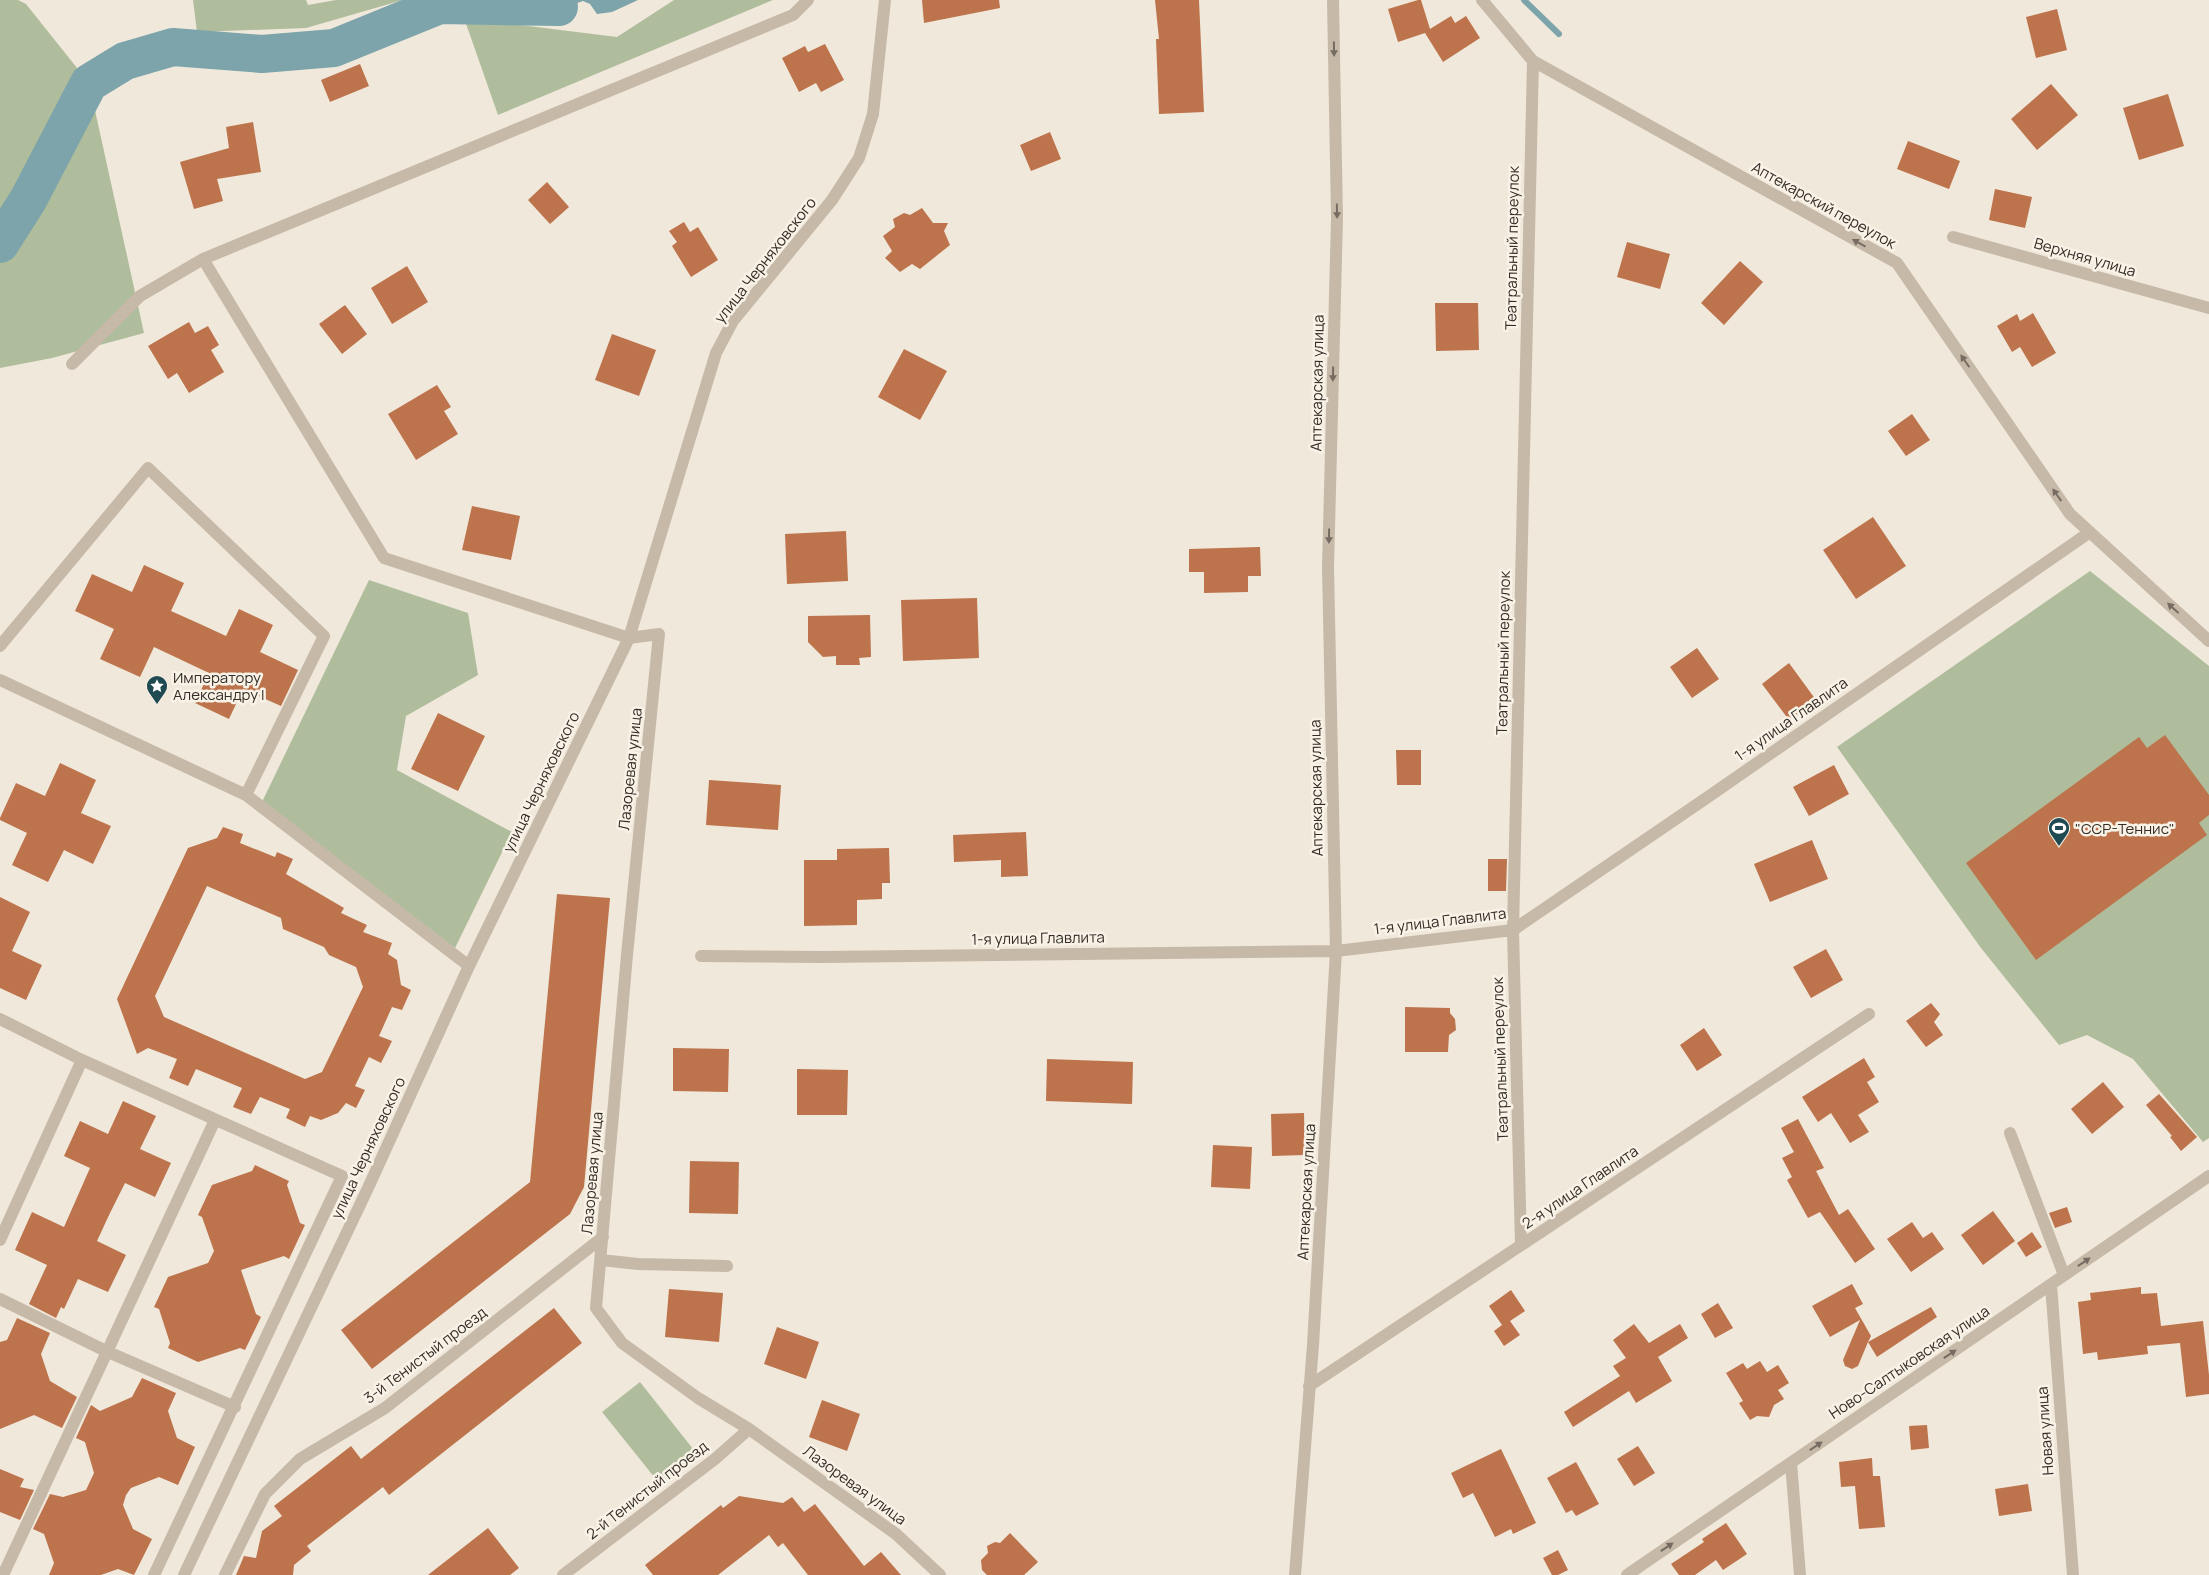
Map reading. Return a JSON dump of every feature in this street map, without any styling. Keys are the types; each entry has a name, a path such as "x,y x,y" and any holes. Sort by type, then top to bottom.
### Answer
{"street":[{"path":"72,364 140,296 203,259 793,15 808,0"},
{"name":"улица Черняховского","path":"184,1575 360,1205 468,966 629,638 716,353 734,322 832,200 858,158 874,114 885,0"},
{"name":"Аптекарская улица","path":"1295,1575 1314,1329 1336,951 1328,567 1337,218 1333,0"},
{"name":"Аптекарский переулок","path":"1482,0 1533,62 1897,263 2070,514 2209,641"},
{"name":"Театральный переулок","path":"1521,1245 1513,930 1533,62"},
{"name":"Верхняя улица","path":"1953,237 2209,308"},
{"path":"203,259 384,558 629,638"},
{"path":"0,646 148,468 324,636 246,795"},
{"name":"1-я улица Главлита","path":"701,956 823,958 1336,951 1513,930 2090,532"},
{"name":"Лазоревая улица","path":"629,638 659,634 627,955 596,1308 622,1343 698,1398 749,1429 896,1534 940,1575"},
{"path":"0,680 246,795 468,966"},
{"name":"2-я улица Главлита","path":"1309,1386 1869,1014"},
{"path":"0,1019 82,1060 342,1176 154,1575"},
{"path":"0,1240 82,1060"},
{"path":"1,1575 216,1120"},
{"path":"2010,1133 2064,1275"},
{"name":"Ново-Салтыковская улица","path":"1627,1575 2209,1176"},
{"name":"3-й Тенистый проезд","path":"225,1575 265,1494 300,1459 385,1408 603,1238"},
{"path":"601,1260 638,1264 727,1266"},
{"name":"Новая улица","path":"2050,1285 2073,1575"},
{"path":"0,1299 108,1352 234,1408"},
{"name":"2-й Тенистый проезд","path":"563,1575 715,1459 749,1429"},
{"path":"1791,1463 1800,1575"}],"green space":[{"path":"0,0 18,0 26,4 89,83 144,333 52,358 0,368"},
{"path":"193,0 306,0 308,5 336,0 403,0 306,28 197,32"},
{"path":"674,0 773,0 498,115 464,18 617,37"},
{"name":"\"ССР-Теннис\"","path":"2090,571 2209,666 2209,1138 2203,1142 2133,1059 2087,1035 2059,1045 1981,948 1837,747"},
{"path":"369,580 468,613 478,675 406,716 397,770 512,832 455,948 262,802"},
{"path":"640,1382 697,1454 659,1483 602,1412"}],"water":[{"path":"551,0 638,0 612,12 597,14 590,4 583,1 563,6"}],"building":[{"path":"922,0 999,0 1000,8 924,23"},
{"path":"1155,0 1199,0 1204,112 1159,114 1156,39 1159,39"},
{"path":"1421,0 1430,29 1451,16 1455,23 1466,16 1480,38 1443,62 1425,33 1398,42 1388,9"},
{"path":"2057,9 2067,50 2036,58 2026,17"},
{"path":"825,44 844,80 821,92 816,83 799,92 782,58 805,46 808,52"},
{"path":"360,64 369,86 330,102 321,80"},
{"path":"2051,84 2078,115 2037,150 2011,119"},
{"path":"2168,94 2184,146 2139,160 2123,108"},
{"path":"253,122 261,172 217,179 223,201 194,209 180,162 229,148 226,127"},
{"path":"1050,132 1061,159 1031,171 1020,145"},
{"path":"1908,141 1960,161 1949,189 1897,169"},
{"path":"547,182 569,207 550,224 528,200"},
{"path":"1995,189 2032,197 2025,228 1989,220"},
{"path":"922,208 933,223 948,223 944,231 950,245 920,269 912,264 900,272 885,258 892,251 883,236 895,227 893,219 904,213 910,215"},
{"path":"684,222 690,232 698,227 718,260 691,277 672,246 677,242 669,231"},
{"path":"1627,242 1670,254 1660,289 1617,277"},
{"path":"1740,261 1763,282 1724,325 1701,303"},
{"path":"407,266 428,302 392,324 371,288"},
{"path":"1435,303 1478,303 1479,350 1436,351"},
{"path":"345,305 367,334 342,354 319,324"},
{"path":"2033,313 2056,353 2032,367 2020,347 2012,352 1997,326 2017,314 2020,321"},
{"path":"189,322 195,333 208,326 219,345 211,350 224,372 189,393 177,373 168,379 148,346"},
{"path":"612,334 656,350 639,396 595,380"},
{"path":"904,349 947,371 920,420 878,397"},
{"path":"437,385 451,407 444,411 458,434 416,460 388,414"},
{"path":"1912,414 1930,440 1906,456 1888,431"},
{"path":"472,506 520,516 511,560 462,550"},
{"path":"1873,517 1906,566 1856,599 1823,550"},
{"path":"846,531 848,581 787,584 785,534"},
{"path":"1260,547 1261,576 1248,576 1248,592 1204,593 1204,572 1189,572 1189,549"},
{"path":"144,565 184,583 171,611 226,636 239,609 273,625 260,652 298,670 281,706 243,689 229,719 195,703 209,673 154,647 140,677 100,659 114,629 75,611 92,574 132,592"},
{"path":"977,598 979,658 903,661 901,600"},
{"path":"870,615 871,657 859,658 860,665 836,665 836,656 823,657 808,642 808,616"},
{"path":"1697,648 1719,679 1692,698 1670,667"},
{"path":"1789,663 1816,700 1789,720 1762,684"},
{"path":"438,713 485,736 458,791 411,769"},
{"path":"2165,735 2209,795 2209,815 2199,823 2207,835 2036,960 1966,863 2139,737 2147,748"},
{"path":"1396,750 1421,750 1421,785 1397,785"},
{"path":"60,763 96,780 81,813 111,826 93,864 64,850 48,882 12,865 27,833 0,820 0,818 16,783 45,796"},
{"path":"1834,765 1849,794 1809,816 1793,787"},
{"path":"709,780 781,785 778,830 706,825"},
{"path":"223,827 243,834 240,843 275,857 277,852 293,859 286,874 344,908 341,913 367,925 363,932 392,943 388,954 397,960 401,985 411,990 402,1010 392,1007 379,1036 392,1041 381,1063 369,1057 355,1086 365,1090 356,1108 346,1103 338,1113 321,1120 310,1116 305,1127 286,1118 290,1109 260,1097 251,1114 233,1107 242,1088 196,1069 188,1086 169,1078 177,1059 148,1048 137,1054 117,999 188,848 217,838","holes":["207,886 281,918 283,929 324,947 329,955 356,967 363,987 322,1072 305,1079 164,1017 155,996"]},
{"path":"1026,832 1028,876 1001,877 1001,860 954,862 953,835"},
{"path":"1812,840 1828,879 1770,902 1754,864"},
{"path":"889,848 890,883 882,883 882,899 857,900 857,925 804,926 804,860 837,860 837,849"},
{"path":"1488,859 1507,859 1506,891 1488,891"},
{"path":"557,894 610,898 584,1187 570,1214 372,1369 341,1330 530,1182"},
{"path":"0,897 30,912 12,951 42,965 26,1000 0,988"},
{"path":"1826,949 1843,980 1811,998 1793,967"},
{"path":"1931,1003 1940,1014 1934,1022 1943,1035 1926,1047 1906,1021"},
{"path":"1405,1007 1450,1008 1450,1013 1455,1019 1456,1030 1449,1035 1448,1052 1405,1052"},
{"path":"1704,1028 1722,1055 1697,1071 1680,1045"},
{"path":"673,1048 729,1049 728,1092 673,1091"},
{"path":"1864,1058 1875,1077 1867,1082 1879,1102 1858,1115 1869,1132 1850,1143 1831,1113 1818,1122 1802,1097"},
{"path":"1047,1059 1133,1062 1132,1104 1046,1101"},
{"path":"797,1069 848,1070 847,1115 797,1115"},
{"path":"2103,1082 2124,1107 2092,1134 2071,1109"},
{"path":"2159,1094 2197,1137 2181,1151 2170,1137 2172,1136 2146,1105"},
{"path":"123,1101 156,1116 140,1149 171,1163 155,1197 125,1183 110,1213 97,1241 126,1255 108,1292 78,1279 64,1309 61,1307 56,1318 29,1304 47,1265 15,1250 32,1212 64,1227 90,1168 64,1156 80,1121 108,1134"},
{"path":"1304,1113 1305,1155 1272,1156 1271,1114"},
{"path":"1798,1119 1824,1168 1816,1171 1839,1215 1848,1209 1875,1249 1855,1263 1820,1212 1808,1218 1787,1180 1792,1177 1782,1158 1794,1152 1781,1128"},
{"path":"1213,1145 1252,1147 1250,1189 1211,1187"},
{"path":"690,1161 739,1162 738,1214 689,1213"},
{"path":"255,1165 289,1181 287,1185 300,1223 305,1225 289,1259 284,1256 241,1270 256,1314 261,1317 245,1350 240,1348 198,1362 168,1348 170,1343 159,1309 154,1307 168,1277 208,1263 214,1251 202,1217 198,1215 212,1185 252,1171"},
{"path":"2067,1207 2072,1222 2055,1228 2049,1213"},
{"path":"1993,1211 2015,1241 1983,1265 1961,1235"},
{"path":"1912,1222 1923,1238 1932,1232 1944,1249 1911,1272 1887,1239"},
{"path":"2032,1232 2042,1247 2026,1257 2017,1243"},
{"path":"1852,1284 1863,1304 1855,1308 1871,1336 1858,1366 1852,1369 1845,1366 1843,1360 1860,1320 1830,1337 1812,1306"},
{"path":"2141,1287 2141,1294 2157,1293 2161,1326 2203,1321 2209,1375 2209,1394 2186,1397 2180,1343 2147,1346 2148,1354 2098,1360 2097,1352 2083,1354 2078,1302 2091,1300 2090,1293"},
{"path":"669,1289 723,1293 719,1342 665,1337"},
{"path":"1511,1290 1525,1311 1510,1321 1520,1335 1504,1346 1494,1331 1502,1325 1489,1306"},
{"path":"1718,1303 1733,1328 1715,1338 1701,1314"},
{"path":"1931,1307 1937,1317 1877,1357 1868,1342"},
{"path":"554,1308 582,1343 389,1495 383,1487 307,1546 311,1551 294,1565 293,1575 236,1575 244,1556 256,1558 262,1531 282,1516 274,1506 351,1446 361,1459"},
{"path":"17,1318 50,1333 41,1354 50,1381 77,1397 62,1428 34,1415 0,1429 0,1342 7,1340"},
{"path":"1634,1324 1649,1343 1680,1324 1688,1338 1658,1357 1672,1381 1636,1403 1629,1391 1573,1427 1564,1412 1620,1376 1613,1366 1626,1358 1613,1340"},
{"path":"777,1327 819,1342 806,1379 764,1364"},
{"path":"1760,1361 1767,1372 1778,1365 1789,1383 1778,1390 1784,1399 1774,1405 1769,1417 1757,1416 1750,1420 1739,1403 1743,1401 1726,1373 1743,1363 1747,1369"},
{"path":"142,1378 176,1393 168,1411 177,1438 195,1447 178,1485 159,1477 131,1488 126,1495 123,1505 133,1529 152,1539 134,1575 118,1569 101,1575 49,1575 54,1563 44,1534 33,1529 50,1494 63,1497 86,1490 94,1473 85,1442 76,1438 91,1405 100,1411 132,1397"},
{"path":"822,1400 860,1414 847,1451 809,1437"},
{"path":"1927,1425 1929,1448 1911,1450 1909,1426"},
{"path":"1638,1446 1655,1473 1634,1486 1617,1459"},
{"path":"1501,1449 1536,1523 1513,1534 1511,1529 1495,1537 1473,1493 1463,1498 1451,1473"},
{"path":"1872,1458 1873,1476 1880,1476 1885,1527 1859,1529 1855,1486 1841,1487 1839,1462"},
{"path":"1576,1462 1599,1504 1576,1516 1572,1510 1566,1513 1547,1478"},
{"path":"0,1469 24,1479 20,1487 34,1490 20,1520 0,1512"},
{"path":"2028,1484 2032,1511 1999,1516 1995,1489"},
{"path":"739,1496 783,1503 792,1497 804,1512 815,1504 864,1566 881,1552 901,1575 808,1575 783,1543 778,1547 769,1535 718,1575 653,1575 645,1565 721,1505 723,1508"},
{"path":"1726,1523 1747,1554 1723,1570 1716,1560 1695,1575 1679,1575 1671,1564 1704,1542 1702,1539"},
{"path":"488,1528 519,1568 510,1575 428,1575"},
{"path":"1010,1533 1038,1562 1024,1575 987,1575 982,1570 981,1560 988,1553 987,1546 995,1542 1000,1543"},
{"path":"1558,1550 1568,1570 1558,1575 1552,1575 1543,1558"}],"waterway":[{"path":"1524,0 1559,34"},
{"path":"0,244 28,200 89,83 125,61 173,47 262,54 334,48 440,5 559,7"}],"place":[{"name":"Императору Александру I","path":"157,705"},
{"name":"\"ССР-Теннис\"","path":"2059,847"}]}
